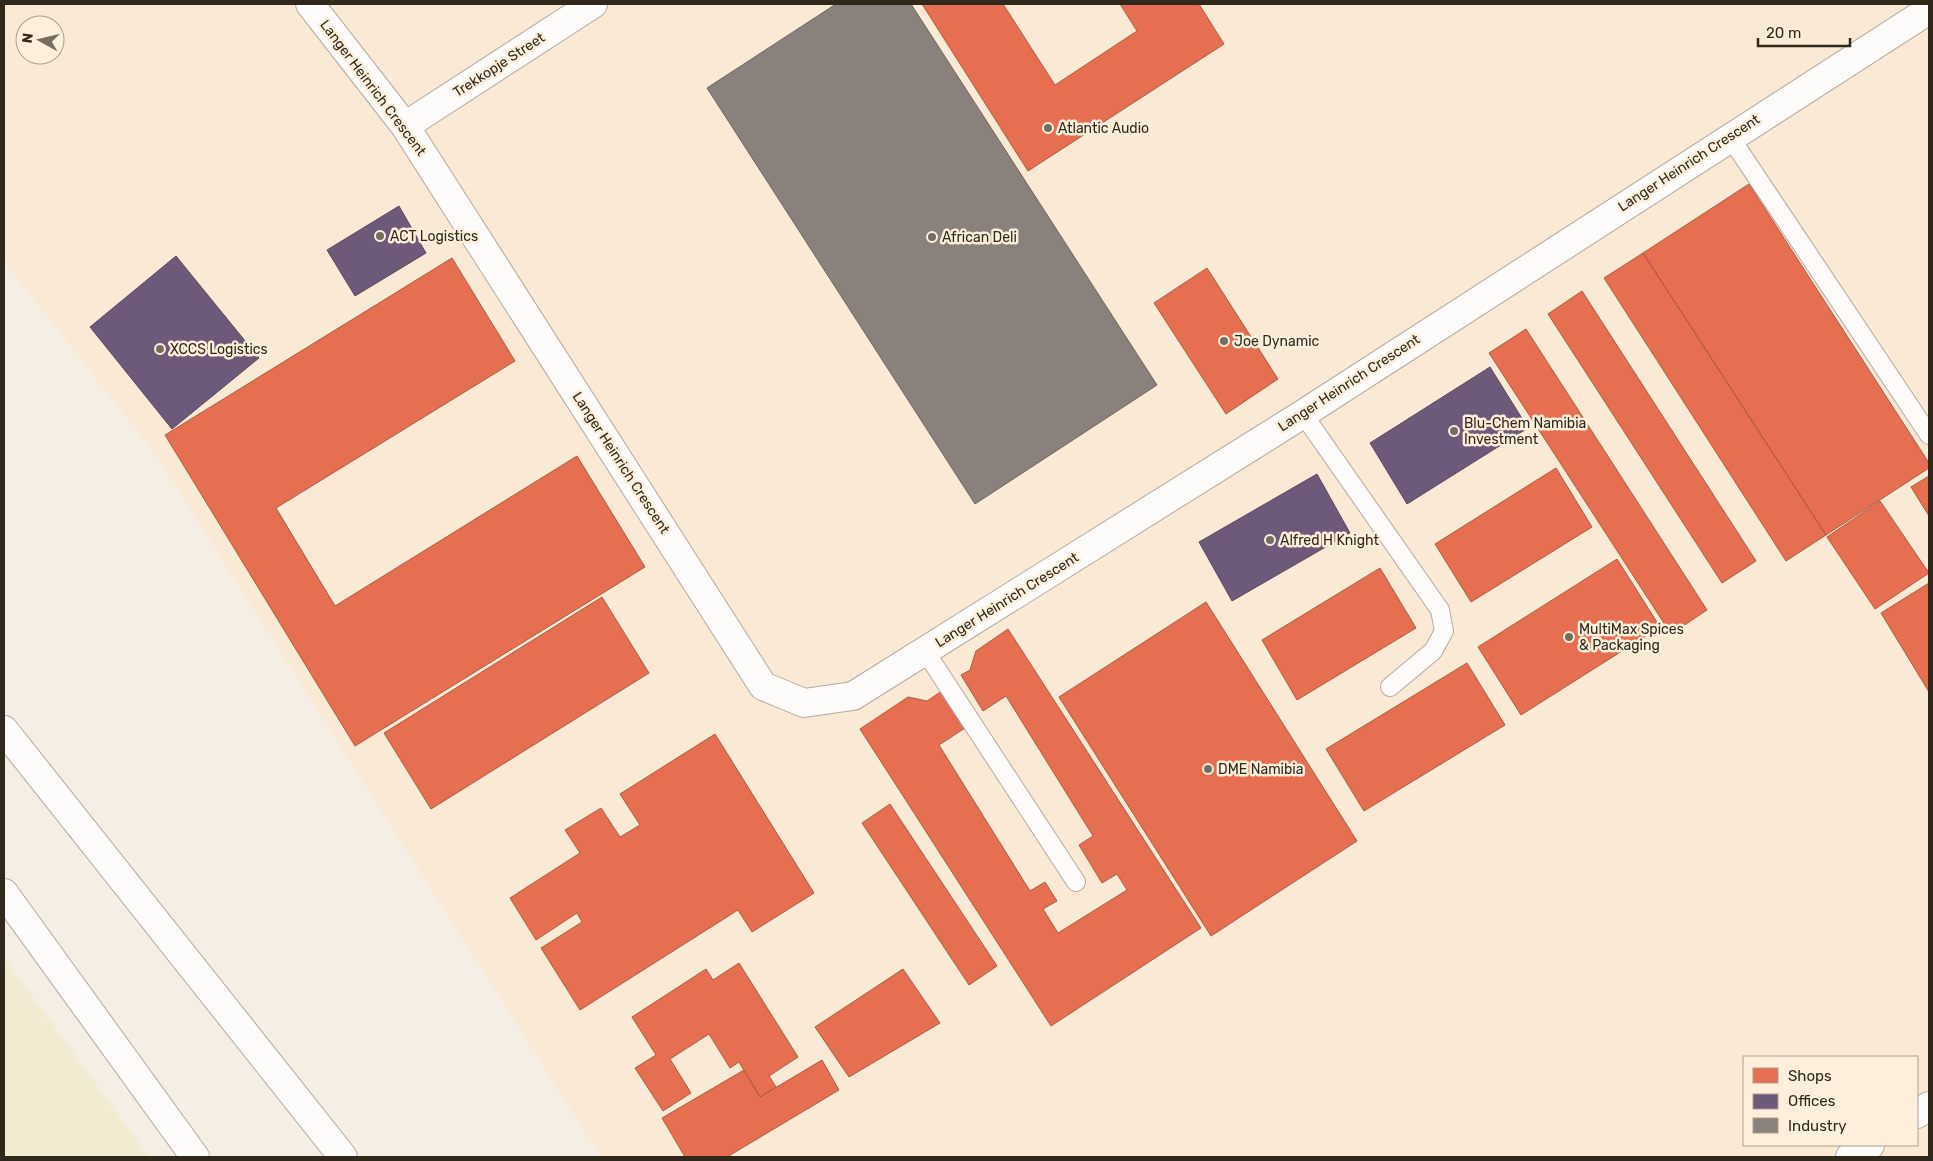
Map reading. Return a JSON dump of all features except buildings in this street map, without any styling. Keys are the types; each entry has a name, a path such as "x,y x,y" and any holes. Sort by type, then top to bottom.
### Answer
{"main road":[{"name":"Langer Heinrich Crescent","path":"310,4 405,126 763,686 804,703 853,696 1303,414 1929,10"},
{"name":"Trekkopje Street","path":"405,126 593,4"},
{"path":"4,730 343,1157"},
{"path":"4,893 195,1157"},
{"path":"1918,1113 1929,1106"},
{"path":"1850,1157 1868,1146"}],"lane":[{"path":"1730,137 1929,435"},
{"path":"1303,414 1440,610 1444,631 1434,651 1390,687"},
{"path":"925,651 1076,882"}],"shaded area":[{"path":"4,4 1929,4 1929,1157 601,1157 156,455 4,261"}],"sand":[{"path":"4,957 149,1157 4,1157"}],"place":[{"name":"Atlantic Audio","path":"1048,128"},
{"name":"ACT Logistics","path":"380,236"},
{"name":"African Deli","path":"932,237"},
{"name":"Joe Dynamic","path":"1224,341"},
{"name":"XCCS Logistics","path":"160,349"},
{"name":"Blu-Chem Namibia Investment","path":"1454,431"},
{"name":"Alfred H Knight","path":"1270,540"},
{"name":"MultiMax Spices & Packaging","path":"1569,637"},
{"name":"DME Namibia","path":"1208,769"}]}
